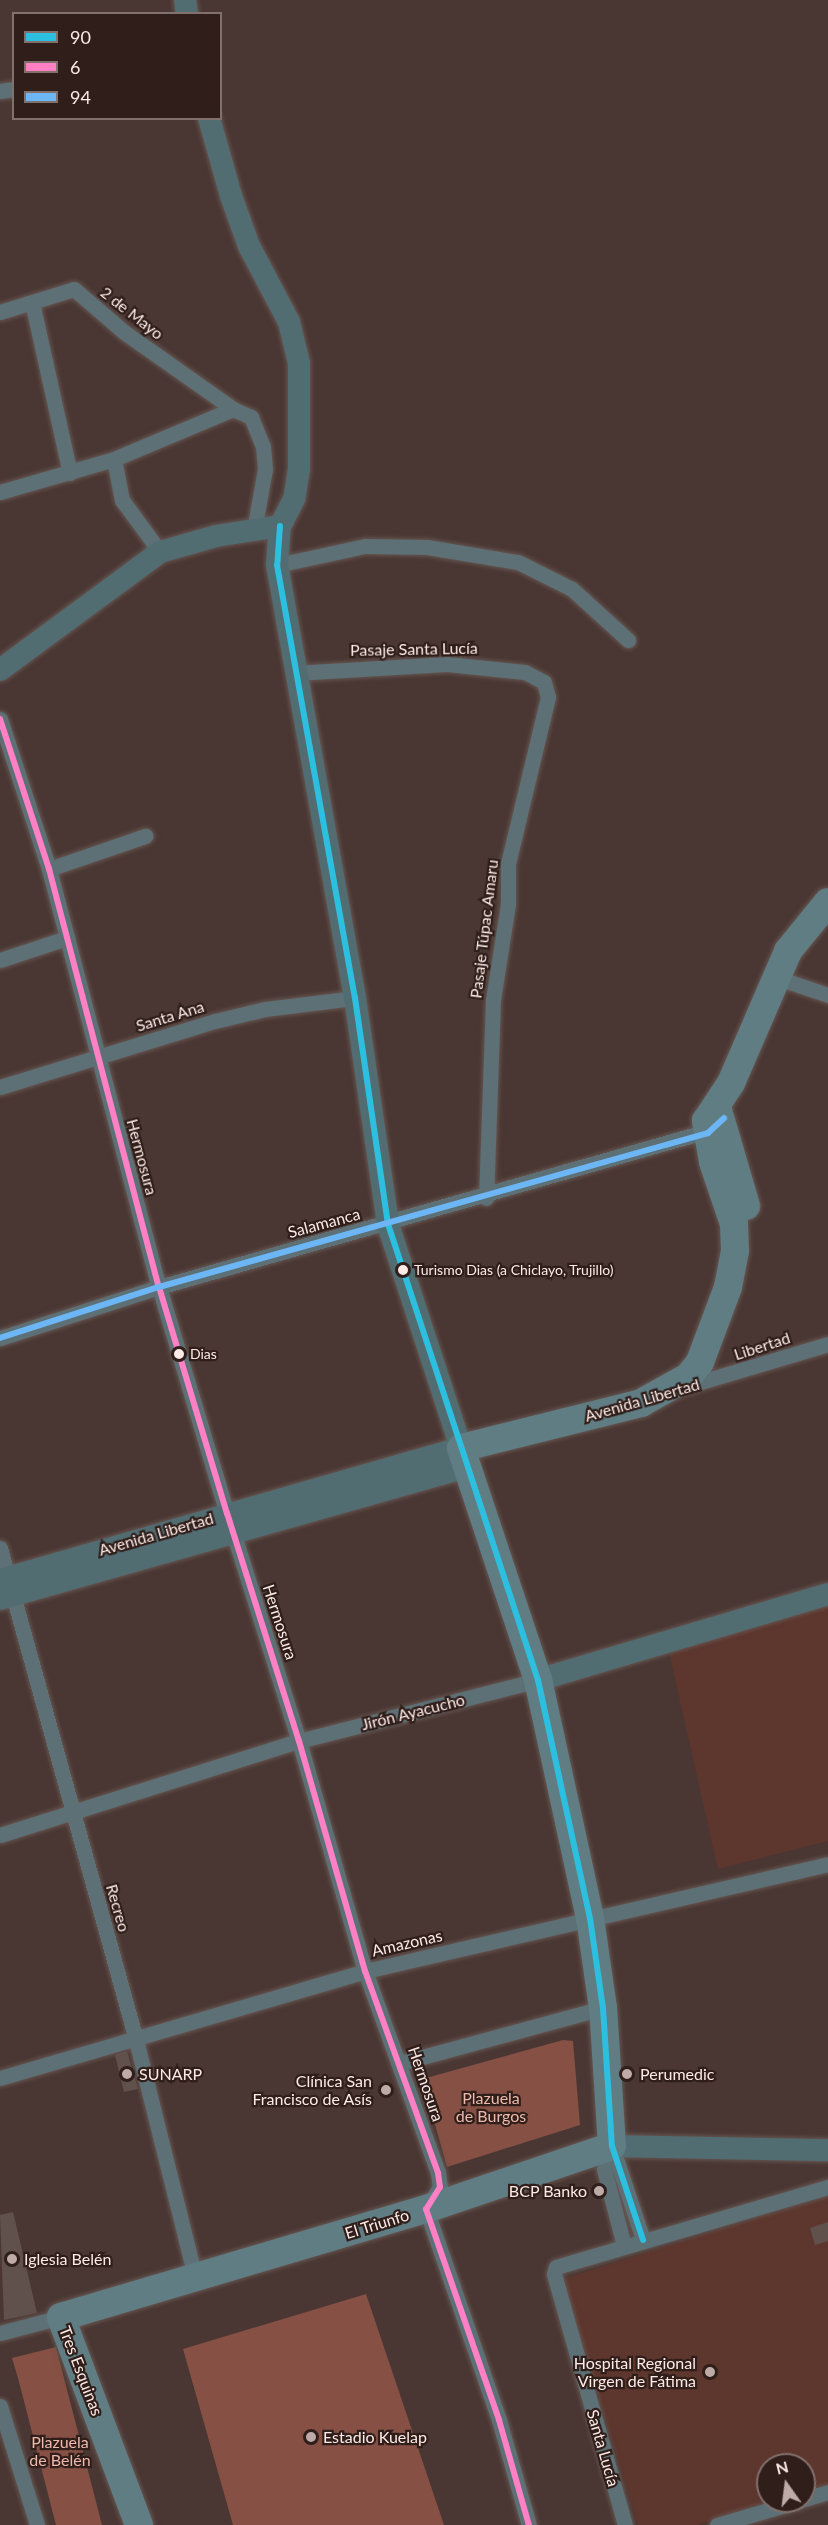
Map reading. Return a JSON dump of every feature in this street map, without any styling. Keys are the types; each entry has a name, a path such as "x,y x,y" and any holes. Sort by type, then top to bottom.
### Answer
{"highway":[{"path":"666,1392 700,1362 725,1299 735,1251 734,1224 716,1120 788,951 828,902"},
{"path":"707,1381 731,1332 753,1239 716,1120"},
{"name":"Avenida Libertad","path":"464,1458 648,1418 675,1407 707,1381"},
{"name":"Avenida Libertad","path":"464,1458 640,1403 666,1392"},
{"path":"464,1458 538,1680 590,1918 603,2008 612,2146"},
{"name":"El Triunfo","path":"61,2317 196,2280 426,2209 612,2146"},
{"name":"Tres Esquinas","path":"61,2317 139,2525"}],"street":[{"path":"210,120 231,196 249,246 289,322 299,363 299,469 292,505 280,526 277,565 294,673 355,998 388,1224 464,1458"},
{"name":"2 de Mayo","path":"0,312 74,289 124,332 233,409"},
{"path":"32,302 70,473"},
{"path":"0,492 114,459 233,409 251,417 263,446 264,478 254,530"},
{"path":"114,459 122,500 159,552"},
{"path":"0,670 159,552 280,526"},
{"path":"277,565 365,546 428,547 518,562 572,589 628,640"},
{"name":"Pasaje Santa Lucía","path":"294,673 447,664 534,674"},
{"name":"Pasaje Túpac Amaru","path":"486,1198 493,1000 508,904 508,864 548,697 544,682 534,674"},
{"name":"Hermosura","path":"0,719 49,869 96,1058 159,1287 230,1523 299,1741 365,1971 400,2062 438,2173 440,2187 426,2209"},
{"path":"49,869 145,836"},
{"path":"0,960 67,938"},
{"path":"778,978 828,995"},
{"name":"Santa Ana","path":"0,1087 265,1009 355,998"},
{"name":"Salamanca","path":"0,1338 159,1287 486,1198 716,1120"},
{"name":"Libertad","path":"707,1381 828,1344"},
{"name":"Avenida Libertad","path":"666,1392 707,1381"},
{"name":"Avenida Libertad","path":"6,1588 464,1458"},
{"name":"Recreo","path":"0,1548 6,1588 135,2036 196,2280"},
{"name":"Jirón Ayacucho","path":"0,1835 73,1815 299,1741 538,1680 828,1594"},
{"name":"Amazonas","path":"0,2078 135,2036 365,1971 828,1864"},
{"path":"400,2062 603,2008"},
{"path":"612,2146 643,2240"},
{"path":"612,2146 604,2169 624,2246 828,2187"},
{"name":"El Triunfo","path":"612,2146 828,2150"},
{"path":"426,2209 499,2420 529,2525"},
{"name":"Santa Lucía","path":"624,2246 556,2267 554,2274 625,2525"},
{"name":"El Triunfo","path":"0,2333 61,2317"},
{"path":"0,2406 37,2525"},
{"path":"717,2525 758,2513"}],"shaded area":[{"path":"828,1604 828,1841 718,1869 668,1648"},
{"name":"Hospital Regional Virgen de Fátima","path":"828,2195 828,2486 816,2490 816,2453 756,2453 756,2507 697,2525 638,2525 563,2279"}],"green space":[{"name":"Plazuela de Burgos","path":"563,2040 573,2041 580,2125 447,2167 424,2086 426,2078"},
{"name":"Estadio Kuelap","path":"366,2294 444,2525 233,2525 183,2349"},
{"name":"Plazuela de Belén","path":"56,2347 102,2525 56,2525 12,2358"}],"building":[{"name":"SUNARP","path":"127,2051 138,2089 124,2092 115,2055"},
{"name":"Iglesia Belén","path":"13,2212 37,2313 4,2320 0,2215"},
{"path":"828,2222 828,2241 815,2245 810,2228"}],"transit line":[{"name":"90","path":"280,526 277,565 355,998 388,1224 538,1680 590,1918 603,2008 612,2146 643,2240"},
{"name":"6","path":"0,719 49,869 159,1287 227,1513 299,1741 365,1971 438,2173 440,2187 426,2209 499,2420 529,2525"},
{"name":"94","path":"0,1338 159,1287 708,1133 724,1118"}],"place":[{"name":"Turismo Dias (a Chiclayo, Trujillo)","path":"403,1270"},
{"name":"Dias","path":"179,1354"},
{"name":"SUNARP","path":"127,2074"},
{"name":"Perumedic","path":"627,2074"},
{"name":"Clínica San Francisco de Asís","path":"386,2090"},
{"name":"BCP Banko","path":"599,2191"},
{"name":"Iglesia Belén","path":"12,2259"},
{"name":"Hospital Regional Virgen de Fátima","path":"710,2372"},
{"name":"Estadio Kuelap","path":"311,2437"}]}
